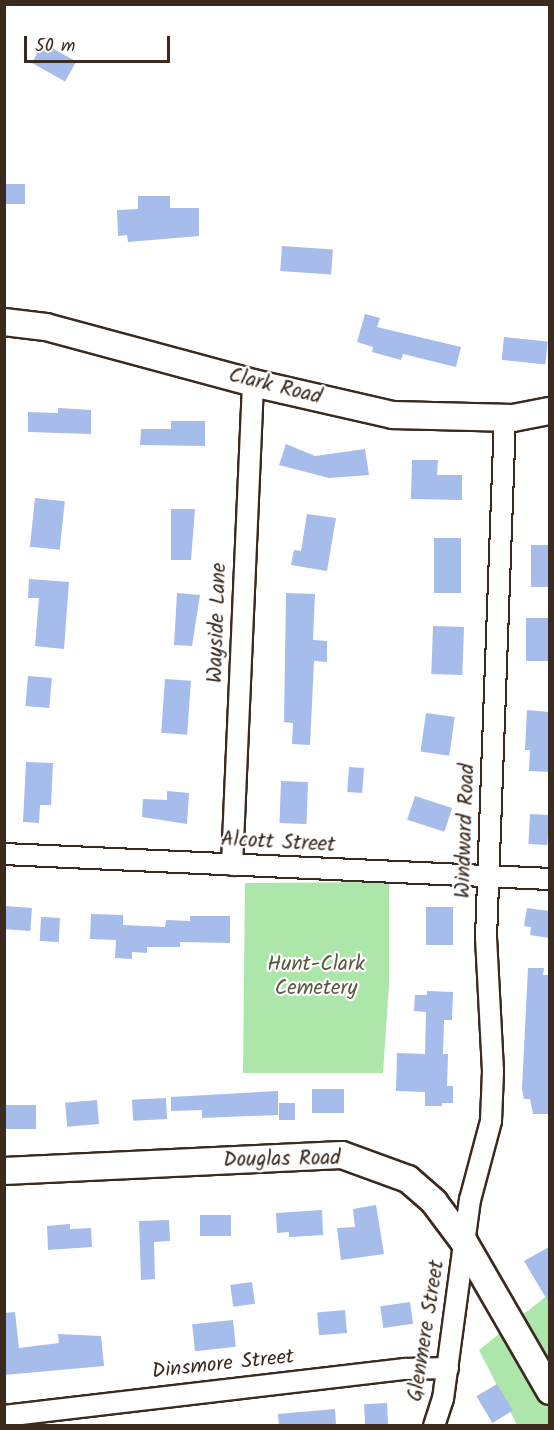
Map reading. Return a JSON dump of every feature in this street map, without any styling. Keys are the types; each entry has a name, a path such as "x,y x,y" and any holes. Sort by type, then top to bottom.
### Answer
{"street":[{"name":"Clark Road","path":"4,322 46,327 253,382 393,415 505,417 549,411"},
{"name":"Wayside Lane","path":"232,865 253,382"},
{"name":"Windward Road","path":"465,1242 470,1200 490,1121 488,877 505,417"},
{"name":"Alcott Street","path":"4,854 549,879"},
{"name":"Douglas Road","path":"4,1171 342,1155 408,1179 434,1202 465,1242 549,1391"},
{"name":"Glenmere Street","path":"435,1425 448,1368 465,1242"},
{"name":"Dinsmore Street","path":"4,1416 394,1370 448,1368"}],"green space":[{"name":"Hunt-Clark Cemetery","path":"389,882 389,986 383,1073 243,1073 245,883"},
{"path":"549,1294 549,1425 517,1425 479,1350"}],"building":[{"path":"43,43 76,61 65,82 32,63"},
{"path":"4,184 25,184 25,204 4,204"},
{"path":"138,196 170,196 170,208 199,208 199,236 128,242 127,235 118,236 117,210 138,209"},
{"path":"282,246 333,250 331,274 280,271"},
{"path":"365,314 380,318 377,327 461,347 456,367 403,354 401,360 372,352 373,347 357,342"},
{"path":"504,337 548,342 545,364 502,360"},
{"path":"58,408 91,410 91,434 28,432 28,412 58,413"},
{"path":"171,421 205,421 205,446 140,445 141,429 171,429"},
{"path":"286,444 315,456 365,449 369,475 329,478 279,465"},
{"path":"412,460 438,460 437,475 462,475 462,500 411,499"},
{"path":"35,498 65,501 60,550 30,547"},
{"path":"171,509 195,509 191,560 171,560"},
{"path":"307,514 336,518 327,571 291,565 294,550 301,551"},
{"path":"434,538 461,538 461,593 434,593"},
{"path":"531,545 549,545 549,587 531,587"},
{"path":"29,579 69,582 64,649 35,646 39,598 28,598"},
{"path":"177,593 200,595 192,646 174,645"},
{"path":"286,593 315,594 313,640 327,641 327,662 314,661 310,745 292,744 293,723 284,722"},
{"path":"526,618 549,618 549,661 526,661"},
{"path":"433,626 464,627 462,675 431,674"},
{"path":"28,676 52,678 49,708 25,706"},
{"path":"165,679 191,681 187,735 161,733"},
{"path":"527,710 549,712 549,772 529,771 530,750 525,750"},
{"path":"426,713 455,717 449,756 421,752"},
{"path":"26,762 53,763 51,805 40,805 39,823 23,822"},
{"path":"349,767 364,768 362,793 347,792"},
{"path":"281,781 308,782 307,824 280,823"},
{"path":"167,791 189,793 187,824 142,817 143,799 167,800"},
{"path":"415,796 452,808 444,832 407,820"},
{"path":"530,814 549,815 547,845 528,844"},
{"path":"4,906 32,908 30,931 4,929"},
{"path":"426,907 453,907 453,945 426,945"},
{"path":"527,908 549,911 549,938 530,935 531,927 524,926"},
{"path":"91,914 123,915 123,925 165,927 166,920 190,921 190,916 230,916 230,943 180,942 180,947 147,947 147,953 132,952 132,959 115,958 116,940 90,939"},
{"path":"41,917 60,918 59,942 40,941"},
{"path":"528,968 544,968 543,975 549,975 549,1114 533,1114 530,1099 524,1099 522,1089"},
{"path":"427,991 453,992 452,1020 444,1020 443,1054 448,1054 447,1086 453,1086 453,1103 442,1103 442,1106 425,1106 425,1092 396,1091 397,1053 425,1054 426,1012 414,1011 415,995 427,995"},
{"path":"312,1089 344,1089 344,1113 312,1113"},
{"path":"278,1091 278,1115 202,1118 202,1110 171,1111 171,1097"},
{"path":"166,1098 167,1119 133,1121 132,1100"},
{"path":"97,1100 99,1124 67,1127 65,1103"},
{"path":"279,1103 295,1103 295,1120 279,1120"},
{"path":"4,1105 36,1105 36,1129 4,1129"},
{"path":"376,1205 384,1254 341,1260 337,1228 355,1227 353,1209"},
{"path":"322,1210 323,1235 289,1237 289,1232 277,1233 276,1213"},
{"path":"200,1215 231,1215 231,1236 200,1236"},
{"path":"169,1220 170,1241 154,1242 155,1279 141,1280 139,1221"},
{"path":"70,1224 70,1229 91,1228 92,1247 48,1250 47,1226"},
{"path":"549,1247 549,1303 524,1261"},
{"path":"252,1282 255,1304 233,1307 230,1285"},
{"path":"410,1302 413,1324 383,1328 380,1306"},
{"path":"345,1310 347,1333 319,1335 317,1312"},
{"path":"15,1312 19,1348 59,1343 58,1334 101,1336 104,1366 4,1375 4,1313"},
{"path":"233,1320 236,1347 195,1351 192,1324"},
{"path":"497,1384 513,1411 492,1423 476,1396"},
{"path":"387,1403 388,1425 365,1426 364,1404"},
{"path":"335,1409 336,1425 279,1425 278,1414"}]}
